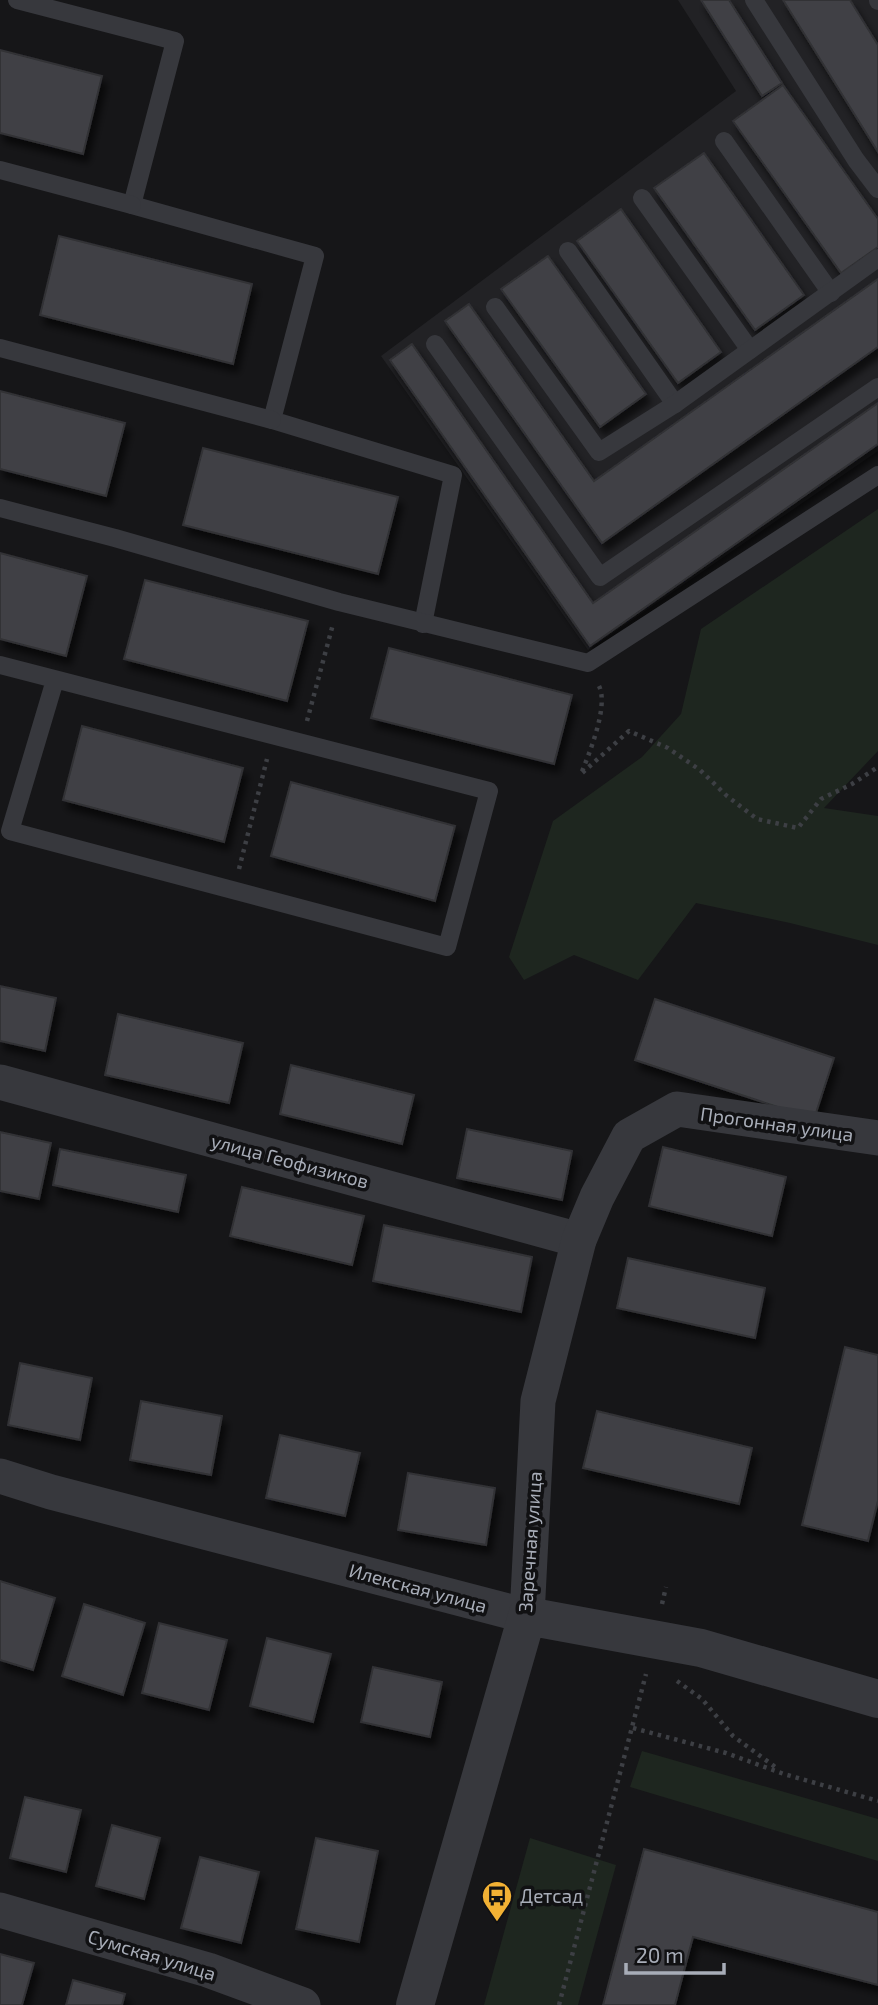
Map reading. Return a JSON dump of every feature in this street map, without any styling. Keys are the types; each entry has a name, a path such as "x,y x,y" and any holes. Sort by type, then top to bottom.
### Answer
{"street":[{"name":"улица Геофизиков","path":"0,1082 579,1240"},
{"name":"Заречная улица","path":"415,2005 527,1616 538,1401 579,1240 597,1196 629,1136 677,1109"},
{"name":"Прогонная улица","path":"677,1109 878,1138"},
{"name":"Илекская улица","path":"0,1476 51,1492 527,1616 701,1648 878,1699"},
{"name":"Сумская улица","path":"0,1910 208,1970 303,2005"}],"lane":[{"path":"17,0 175,41 132,205"},
{"path":"754,0 856,160 878,189"},
{"path":"723,141 831,293"},
{"path":"0,170 315,256 272,420"},
{"path":"642,198 750,350"},
{"path":"568,251 675,404"},
{"path":"495,307 599,452 675,404 878,258"},
{"path":"435,344 600,577 878,387"},
{"path":"0,348 272,420 453,475 424,624"},
{"path":"0,508 339,602 588,663 878,475"},
{"path":"0,665 489,791 447,947 10,831 55,680"}],"path":[{"path":"301,742 339,602"},
{"path":"588,663 604,694 593,746 581,774 629,731 668,748 700,770 727,796 757,819 798,828 821,799 878,767"},
{"path":"234,890 273,734"},
{"path":"559,2005 649,1661"},
{"path":"670,1676 702,1699 733,1736 784,1774"},
{"path":"633,1728 726,1753 784,1774 878,1801"}],"shaded area":[{"path":"678,0 878,0 878,451 588,650 381,356 736,91"},
{"path":"878,509 878,751 824,808 878,816 878,945 696,903 638,980 574,955 524,980 509,957 553,821 642,757 681,714 701,629"},
{"path":"642,1751 878,1819 878,1861 630,1787"},
{"path":"530,1838 616,1865 578,2005 484,2005"}],"building":[{"path":"701,0 729,0 782,83 762,96"},
{"path":"783,0 850,0 878,45 878,152"},
{"path":"0,50 102,76 83,154 0,133"},
{"path":"783,85 878,219 878,247 841,273 733,121"},
{"path":"704,153 804,295 755,330 654,188"},
{"path":"621,209 721,352 678,383 577,241"},
{"path":"59,236 252,284 233,364 40,315"},
{"path":"548,256 646,394 600,427 501,289"},
{"path":"878,279 878,347 602,543 445,321 469,304 594,481"},
{"path":"412,344 593,603 878,403 878,444 590,646 390,360"},
{"path":"0,391 125,423 106,496 0,469"},
{"path":"203,448 398,497 378,574 183,525"},
{"path":"0,553 87,576 66,656 0,639"},
{"path":"145,580 308,621 287,701 124,659"},
{"path":"389,648 572,695 554,764 371,718"},
{"path":"82,726 243,768 224,842 63,800"},
{"path":"291,782 455,826 435,901 271,856"},
{"path":"0,986 56,998 45,1051 0,1041"},
{"path":"655,999 834,1058 814,1119 635,1060"},
{"path":"118,1014 243,1043 229,1103 105,1075"},
{"path":"291,1065 414,1095 402,1144 280,1114"},
{"path":"467,1129 572,1151 562,1200 457,1178"},
{"path":"0,1132 51,1143 39,1199 0,1191"},
{"path":"663,1147 786,1177 772,1236 649,1206"},
{"path":"60,1149 186,1175 178,1212 53,1185"},
{"path":"242,1187 364,1216 352,1265 230,1236"},
{"path":"384,1225 532,1257 521,1312 373,1281"},
{"path":"628,1258 765,1288 755,1338 617,1308"},
{"path":"845,1347 878,1355 878,1501 868,1541 802,1525"},
{"path":"20,1363 92,1378 80,1440 8,1425"},
{"path":"141,1401 222,1416 211,1475 130,1460"},
{"path":"597,1411 752,1448 739,1504 583,1468"},
{"path":"280,1435 360,1453 345,1516 266,1498"},
{"path":"408,1473 495,1488 486,1545 398,1530"},
{"path":"0,1581 55,1598 33,1670 0,1660"},
{"path":"84,1604 145,1623 123,1695 62,1676"},
{"path":"159,1623 227,1640 209,1710 142,1693"},
{"path":"267,1638 331,1654 313,1722 250,1706"},
{"path":"373,1667 442,1682 430,1737 361,1722"},
{"path":"25,1797 81,1810 66,1872 10,1858"},
{"path":"112,1825 160,1838 144,1899 96,1886"},
{"path":"316,1838 378,1851 359,1942 296,1929"},
{"path":"644,1849 878,1912 878,1985 693,1937 675,2005 603,2005"},
{"path":"200,1857 259,1872 241,1943 181,1928"},
{"path":"0,1954 34,1963 22,2005 0,2005"},
{"path":"73,1980 125,1994 122,2005 66,2005"}],"place":[{"name":"Детсад","path":"497,1923"}]}
